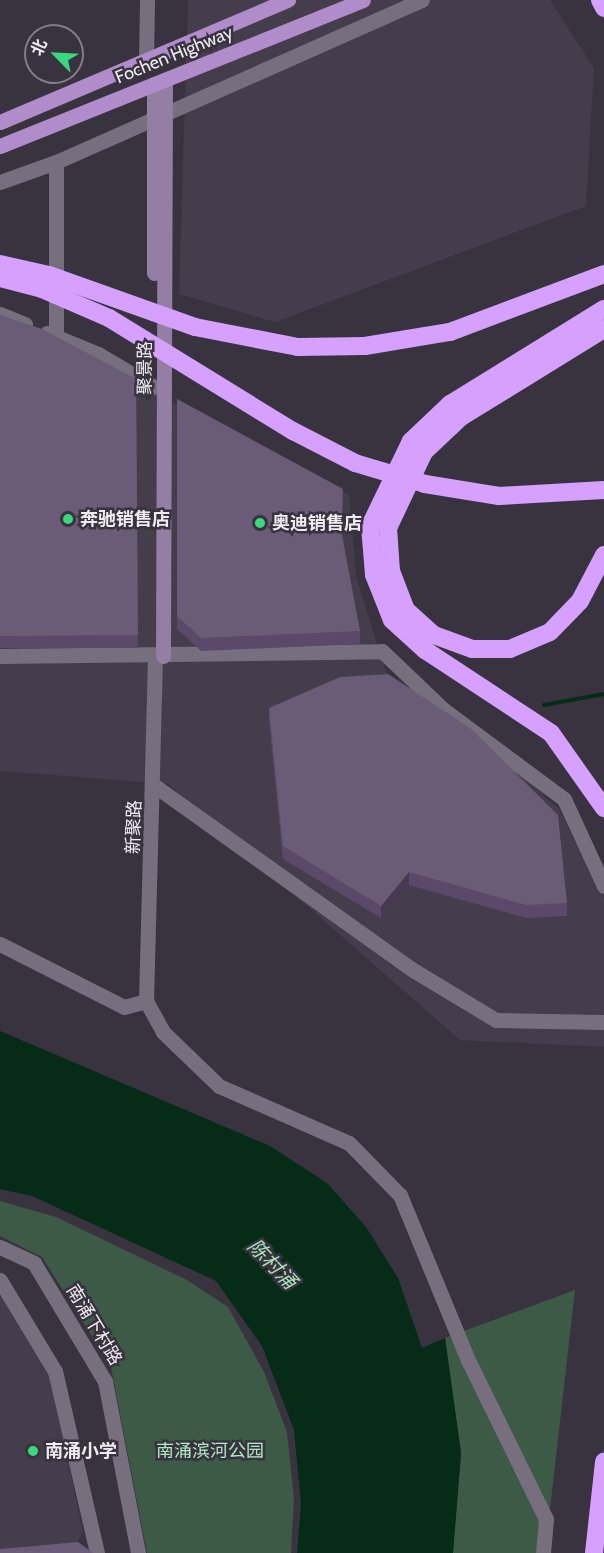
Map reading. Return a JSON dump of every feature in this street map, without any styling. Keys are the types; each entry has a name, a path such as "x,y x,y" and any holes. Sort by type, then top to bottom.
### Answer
{"highway":[{"path":"600,0 604,8"},
{"path":"0,264 49,275 195,327 298,347 365,346 450,332 604,273"},
{"path":"0,278 42,289 109,318 293,431 355,463 425,484 499,496 604,490"},
{"path":"604,309 545,342 450,404 411,441 370,526 374,575 392,620 425,650 551,733 604,808"},
{"path":"604,329 461,417 424,452 388,528 391,571 406,610 434,635 472,649 510,649 550,632 580,601 604,555"},
{"path":"594,1553 604,1462"}],"main road":[{"name":"Fochen Highway","path":"0,122 288,0"},
{"name":"Fochen Highway","path":"0,146 363,0"}],"street":[{"path":"146,60 147,0"},
{"path":"0,182 56,162 422,0"},
{"name":"聚景路","path":"159,82 159,656"},
{"name":"聚景路","path":"159,116 154,387 159,656"},
{"path":"56,162 56,337"},
{"path":"0,314 98,354 154,387"},
{"path":"0,656 159,656 382,651 444,710 564,799 604,886"},
{"name":"新聚路","path":"146,1000 159,656"},
{"path":"155,786 413,970 496,1020 604,1022"},
{"path":"0,944 124,1007 146,1000 163,1032 219,1086 349,1143 400,1195 469,1362 546,1520 543,1553"},
{"name":"南涌下村路","path":"0,1247 33,1263 105,1382 138,1553"},
{"path":"0,1280 55,1371 97,1553"}],"shaded area":[{"path":"188,0 550,0 594,68 586,206 275,322 179,294"},
{"path":"0,324 30,328 349,495 356,576 387,676 504,759 559,809 604,898 604,1047 460,1040 168,784 0,771"},
{"name":"南涌小学","path":"0,1288 49,1370 83,1532 74,1548 0,1553"}],"green space":[{"name":"南涌滨河公园","path":"0,1201 56,1217 187,1280 228,1307 264,1372 287,1432 294,1499 291,1553 147,1553 111,1367 42,1257 0,1236"},
{"path":"575,1290 545,1553 453,1553 461,1453 445,1338"}],"water":[{"name":"陈村涌","path":"0,1031 270,1146 327,1183 366,1227 398,1278 422,1348 445,1338 461,1453 453,1553 297,1553 301,1504 294,1430 262,1346 216,1281 32,1196 0,1189"}],"building":[{"name":"奔驰销售店","path":"0,315 42,329 136,379 138,635 0,636"},
{"name":"奥迪销售店","path":"177,399 343,489 341,531 360,631 201,638 177,616"},
{"path":"388,674 470,728 558,815 567,903 526,905 409,872 381,906 283,846 269,708 340,677"},
{"path":"78,1542 93,1553 0,1553 0,1549"}],"waterway":[{"path":"544,705 604,694"}],"place":[{"name":"奔驰销售店","path":"68,519"},
{"name":"奥迪销售店","path":"260,523"},
{"name":"南涌小学","path":"33,1451"}]}
